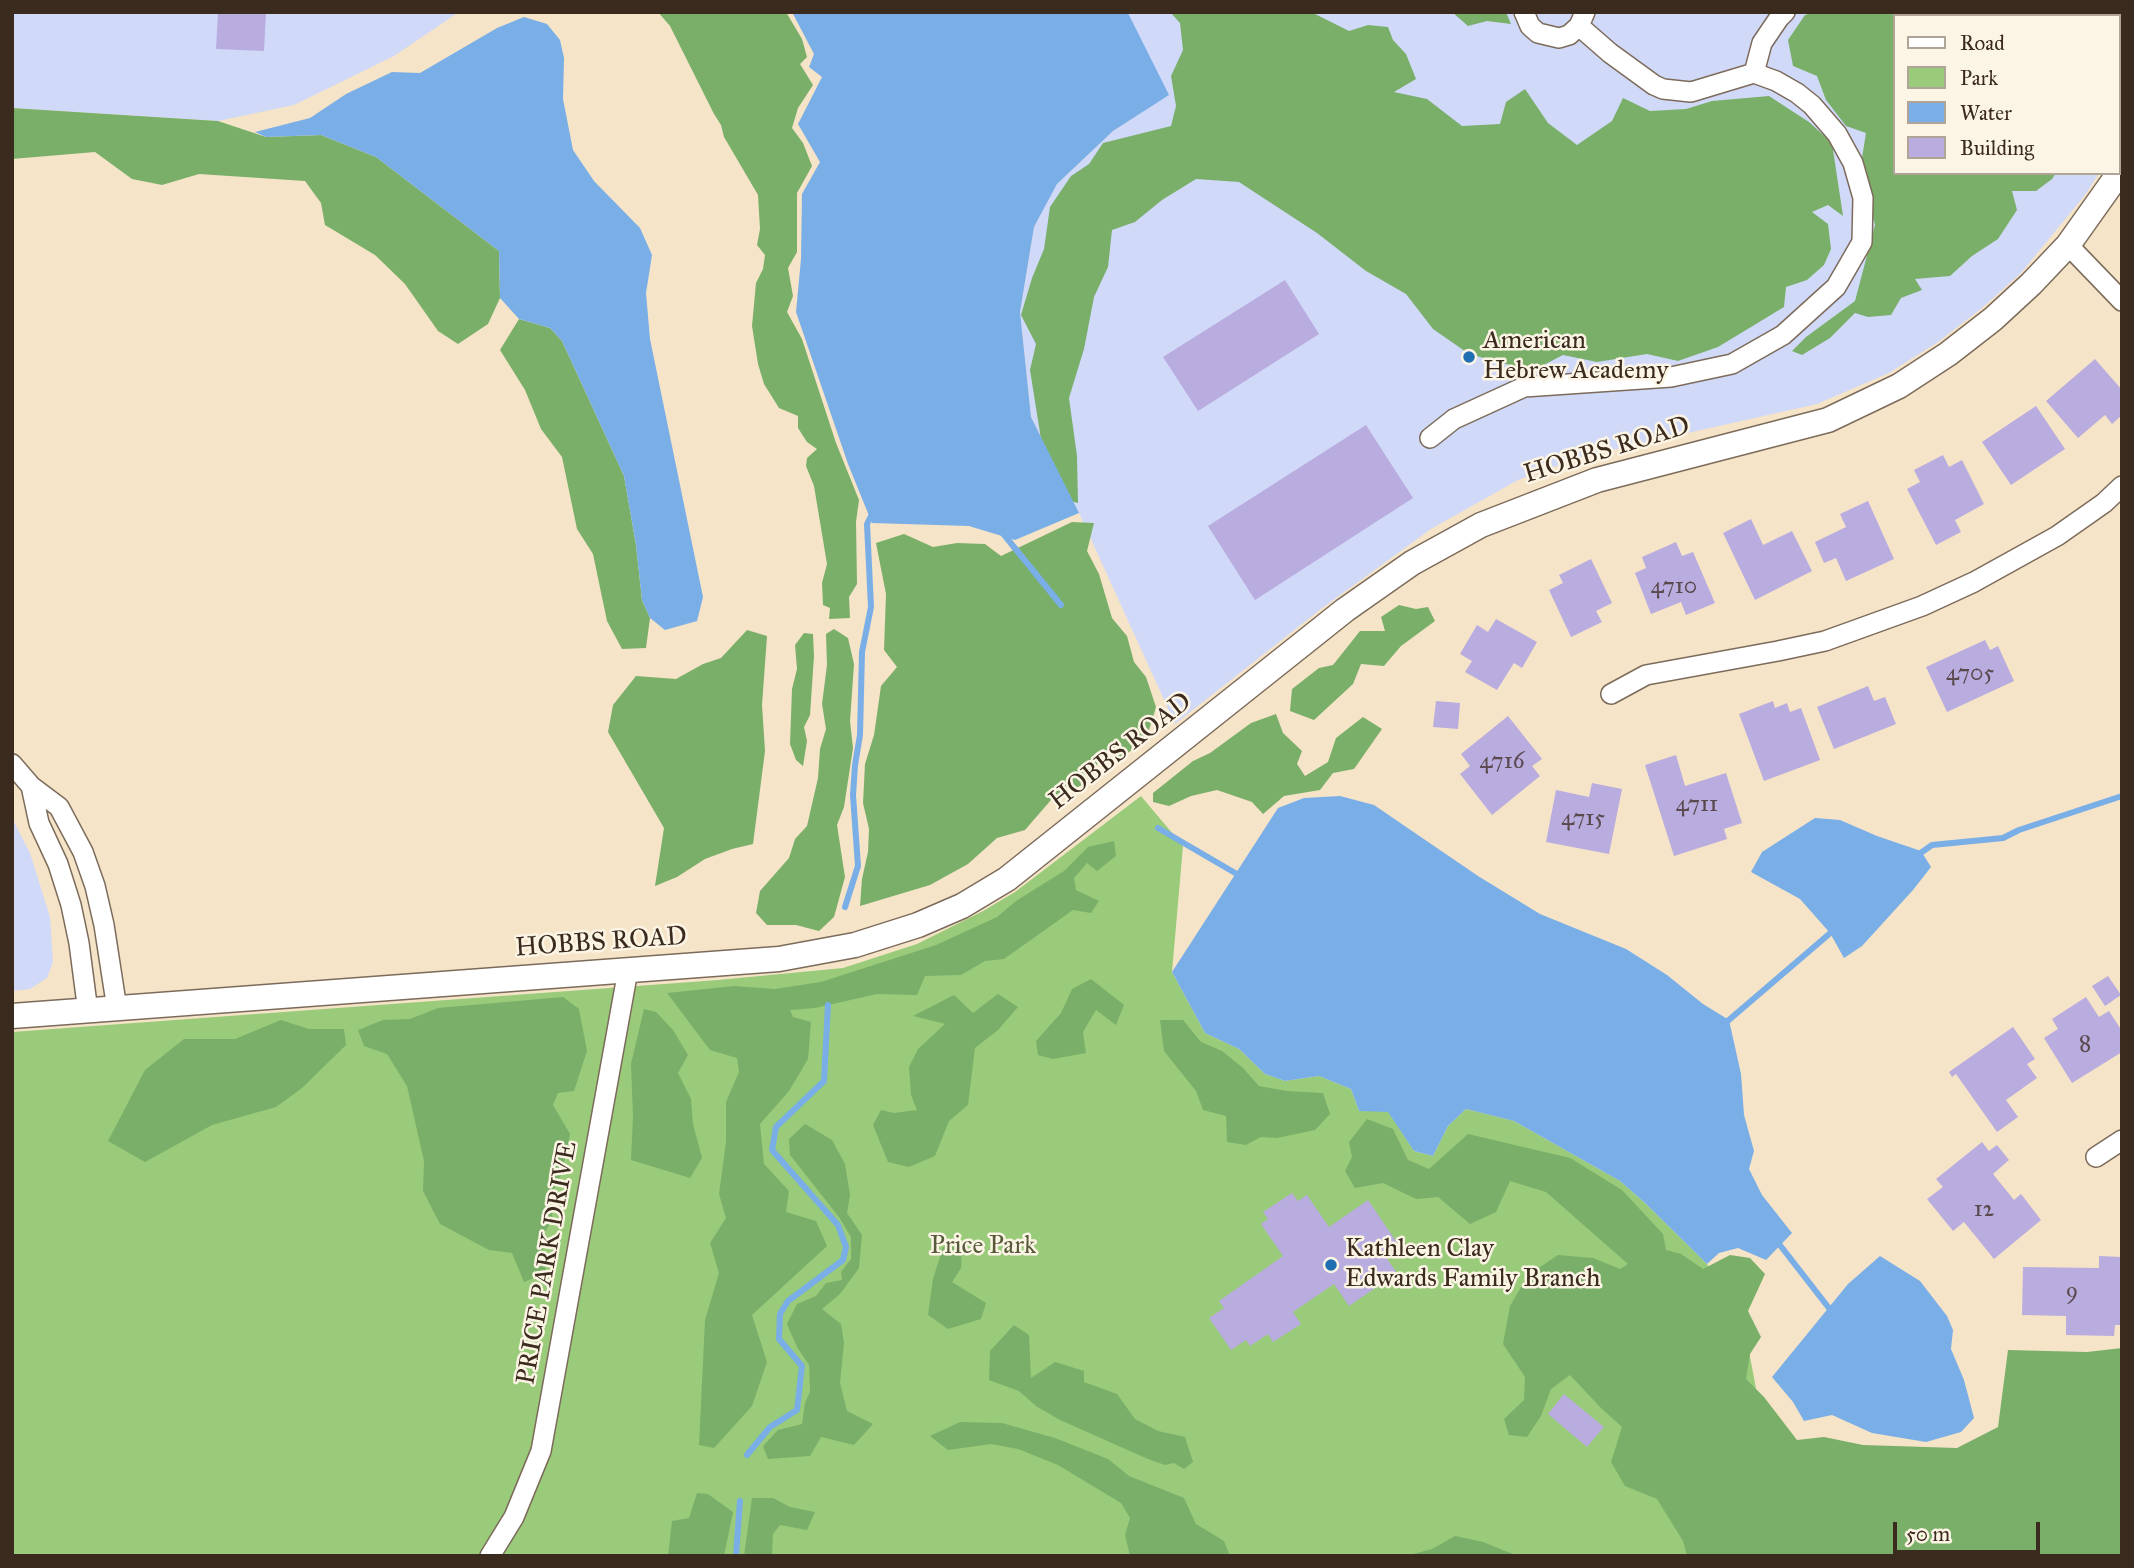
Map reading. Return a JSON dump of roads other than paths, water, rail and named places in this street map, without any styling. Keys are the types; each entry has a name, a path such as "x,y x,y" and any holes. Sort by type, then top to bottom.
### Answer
{"street":[{"path":"1430,438 1454,419 1474,408 1524,387 1671,377 1732,364 1783,335 1836,287 1862,242 1863,198 1853,163 1837,134 1812,105 1797,93 1754,73 1691,92 1663,89 1611,53 1582,19 1569,35 1548,37 1530,26 1524,12"},
{"path":"1754,73 1762,43 1785,12"},
{"name":"HOBBS ROAD","path":"12,1016 811,954 895,933 962,906 1007,879 1345,610 1412,563 1481,525 1552,495 1597,480 1828,419 1899,386 1948,354 1993,319 2031,284 2068,245 2118,175"},
{"path":"2068,245 2122,301"},
{"path":"1611,694 1646,675 1778,652 1825,640 1922,606 1974,582 2057,536 2104,503 2122,486"},
{"path":"12,764 31,786 60,807 83,852 101,912 117,1009"},
{"path":"31,786 39,823 58,864 71,905 88,1012"},
{"name":"PRICE PARK DRIVE","path":"490,1556 514,1517 541,1451 628,970"},
{"path":"2096,1157 2122,1140"}],"water":[{"path":"792,12 1127,12 1129,15 1169,95 1113,131 1057,184 1034,227 1020,312 1031,417 1079,513 1015,540 969,526 872,523 848,464 796,312 801,259 802,194 820,162 798,124 822,77 809,67 814,54"},
{"path":"524,17 547,24 560,40 564,58 563,99 573,150 594,181 640,228 652,255 646,293 650,339 703,597 697,621 665,630 650,618 642,600 624,476 562,341 550,328 519,319 500,298 499,251 376,157 321,135 266,137 255,132 310,118 346,94 392,72 420,73 497,28"},
{"path":"1340,796 1374,805 1478,876 1540,914 1626,949 1729,1020 1741,1074 1744,1115 1754,1151 1749,1169 1762,1195 1792,1233 1766,1260 1738,1248 1719,1253 1707,1264 1620,1181 1514,1121 1466,1109 1448,1126 1433,1156 1414,1151 1388,1112 1359,1111 1351,1089 1319,1076 1285,1081 1265,1074 1239,1049 1205,1033 1172,972 1278,808 1304,798"},
{"path":"1815,818 1840,820 1921,851 1931,867 1862,946 1844,958 1830,933 1800,899 1751,872 1762,852"},
{"path":"1880,1256 1920,1281 1947,1316 1953,1330 1951,1349 1964,1380 1974,1418 1961,1432 1926,1442 1872,1433 1832,1415 1804,1421 1793,1402 1772,1377 1848,1284"}],"waterway":[{"path":"845,907 858,866 853,795 860,735 862,652 871,607 867,524 873,512"},
{"path":"1001,531 1061,605"},
{"path":"1915,857 1932,845 2003,838 2019,830 2122,796"},
{"path":"1158,828 1242,877"},
{"path":"1723,1025 1835,929"},
{"path":"747,1455 770,1427 797,1410 802,1366 779,1339 780,1314 788,1301 843,1260 846,1247 838,1225 772,1150 776,1127 824,1081 828,1005"},
{"path":"1776,1240 1832,1312"},
{"path":"736,1556 740,1501"}],"place":[{"name":"American Hebrew Academy","path":"1469,357"},
{"name":"Kathleen Clay Edwards Family Branch","path":"1331,1265"}],"park label":[{"name":"Price Park","path":"983,1247"}]}
